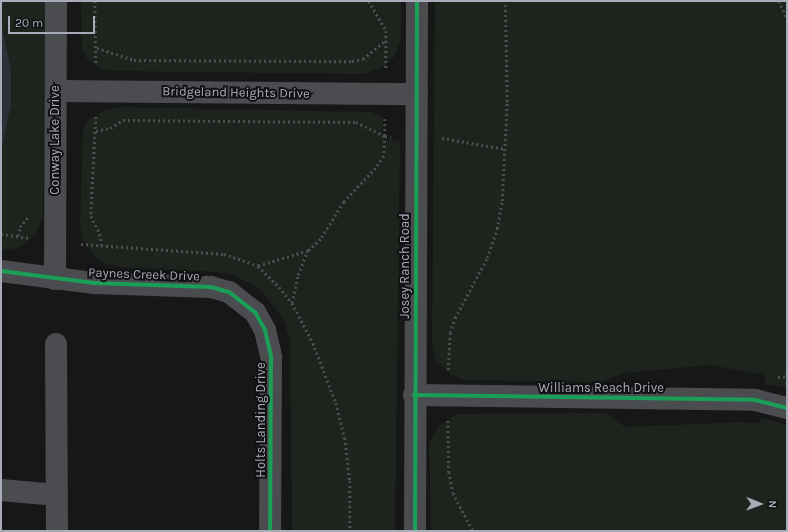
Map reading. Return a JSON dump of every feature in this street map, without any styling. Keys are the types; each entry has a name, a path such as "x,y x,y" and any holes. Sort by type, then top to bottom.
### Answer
{"street":[{"name":"Conway Lake Drive","path":"55,279 56,1"},
{"name":"Josey Ranch Road","path":"415,531 414,395 417,1"},
{"name":"Bridgeland Heights Drive","path":"56,91 417,94"},
{"name":"Paynes Creek Drive","path":"1,271 55,279 211,288 229,292 255,312"},
{"name":"Holts Landing Drive","path":"255,312 265,330 271,357 270,531"},
{"path":"56,344 57,531"},
{"name":"Williams Reach Drive","path":"414,395 448,397 755,400 787,408"},
{"path":"1,490 57,495"}],"path":[{"path":"95,1 97,48 96,131 91,216 100,234 102,246"},
{"path":"369,1 386,31 386,93"},
{"path":"473,531 453,493 449,472 448,397 450,333 455,318 487,258 497,229 506,149 505,1"},
{"path":"779,1 787,18"},
{"path":"97,48 134,60 352,61 363,59 386,40"},
{"path":"96,131 123,120 356,122 385,136 384,156 376,168 355,188 344,202 330,229 308,250 298,275 292,303"},
{"path":"415,138 455,138 479,146 506,149"},
{"path":"258,266 308,250"}],"shaded area":[{"path":"1,1 45,1 43,216 36,234 21,247 1,251"},
{"path":"81,1 401,1 401,37 394,57 382,68 364,74 111,71 100,68 88,60 82,49"},
{"path":"435,1 787,1 787,388 766,384 763,374 709,365 624,373 602,382 465,380 452,375 436,362 432,344"},
{"path":"1,24 11,70 11,105 1,151"},
{"path":"122,107 371,112 382,117 383,139 400,141 395,531 292,531 290,339 283,319 261,290 233,275 217,272 120,267 104,263 93,255 83,240 80,226 83,129 89,119 103,111"},
{"path":"606,413 625,427 740,422 757,423 763,418 787,425 787,531 431,531 429,444 439,426 456,414"}],"cycle path":[{"path":"415,531 417,1"},
{"path":"1,271 94,283 211,287 229,292 255,312 265,330 271,357 270,531"},
{"path":"414,395 755,400 787,408"}]}
